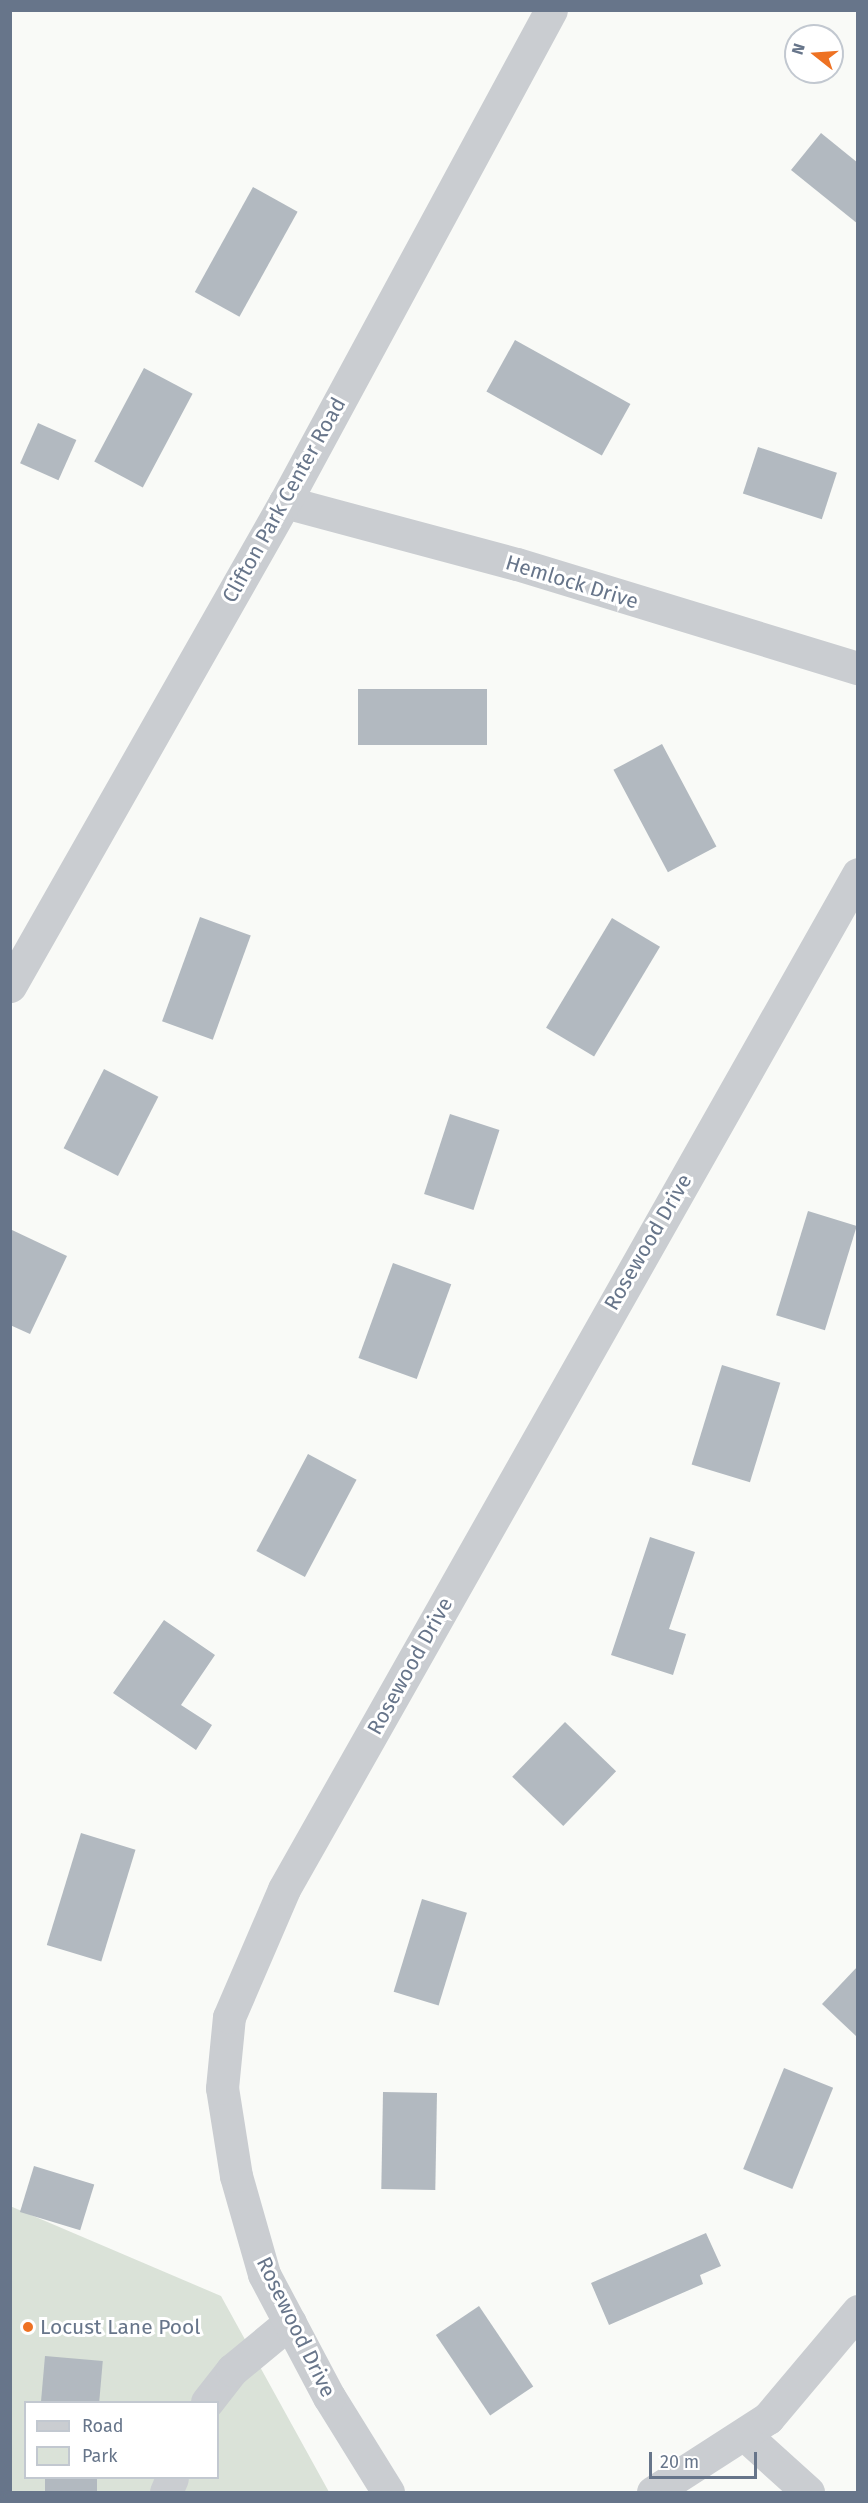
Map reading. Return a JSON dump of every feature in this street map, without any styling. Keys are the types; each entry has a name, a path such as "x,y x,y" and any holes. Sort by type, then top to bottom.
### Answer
{"street":[{"name":"Clifton Park Center Road","path":"10,986 285,502 550,10"},
{"name":"Hemlock Drive","path":"285,502 517,564 858,668"},
{"name":"Rosewood Drive","path":"388,2493 329,2397 264,2274 236,2176 222,2088 229,2017 284,1889 858,874"},
{"path":"653,2493 768,2418 858,2311"},
{"path":"209,2401 232,2370 290,2322"},
{"path":"745,2435 808,2493"},
{"path":"166,2493 172,2479"}],"green space":[{"path":"10,2206 221,2296 329,2492 11,2492"}],"building":[{"path":"821,133 858,163 858,224 791,170"},
{"path":"253,187 298,212 239,317 195,292"},
{"path":"515,340 630,404 602,456 486,392"},
{"path":"144,368 193,394 143,487 94,462"},
{"path":"38,423 76,440 58,480 20,463"},
{"path":"758,447 837,473 822,519 743,494"},
{"path":"358,689 487,689 487,745 358,745"},
{"path":"662,744 716,846 668,872 613,770"},
{"path":"200,917 251,935 213,1040 162,1021"},
{"path":"612,918 660,947 594,1057 546,1028"},
{"path":"104,1069 158,1097 118,1176 64,1148"},
{"path":"450,1114 499,1130 473,1210 424,1194"},
{"path":"808,1211 857,1226 825,1330 776,1315"},
{"path":"12,1230 67,1256 30,1334 10,1325"},
{"path":"393,1263 451,1284 417,1379 358,1358"},
{"path":"722,1365 780,1383 750,1482 692,1464"},
{"path":"308,1454 357,1480 305,1577 256,1551"},
{"path":"650,1537 695,1552 669,1629 686,1634 673,1675 611,1655"},
{"path":"164,1620 215,1655 181,1705 212,1725 196,1750 113,1693"},
{"path":"565,1722 616,1771 563,1826 512,1777"},
{"path":"81,1833 136,1850 101,1962 47,1945"},
{"path":"422,1899 467,1913 439,2006 394,1992"},
{"path":"858,1966 858,2035 856,2036 822,2004"},
{"path":"784,2068 833,2088 792,2189 743,2169"},
{"path":"383,2092 437,2093 435,2190 381,2189"},
{"path":"34,2166 94,2184 80,2230 20,2212"},
{"path":"706,2233 721,2266 700,2275 703,2284 609,2325 591,2283"},
{"path":"479,2306 533,2386 490,2415 436,2335"},
{"path":"45,2356 103,2361 99,2401 41,2401"},
{"path":"45,2479 97,2479 97,2492 45,2492"}],"place":[{"name":"Locust Lane Pool","path":"28,2327"}]}
